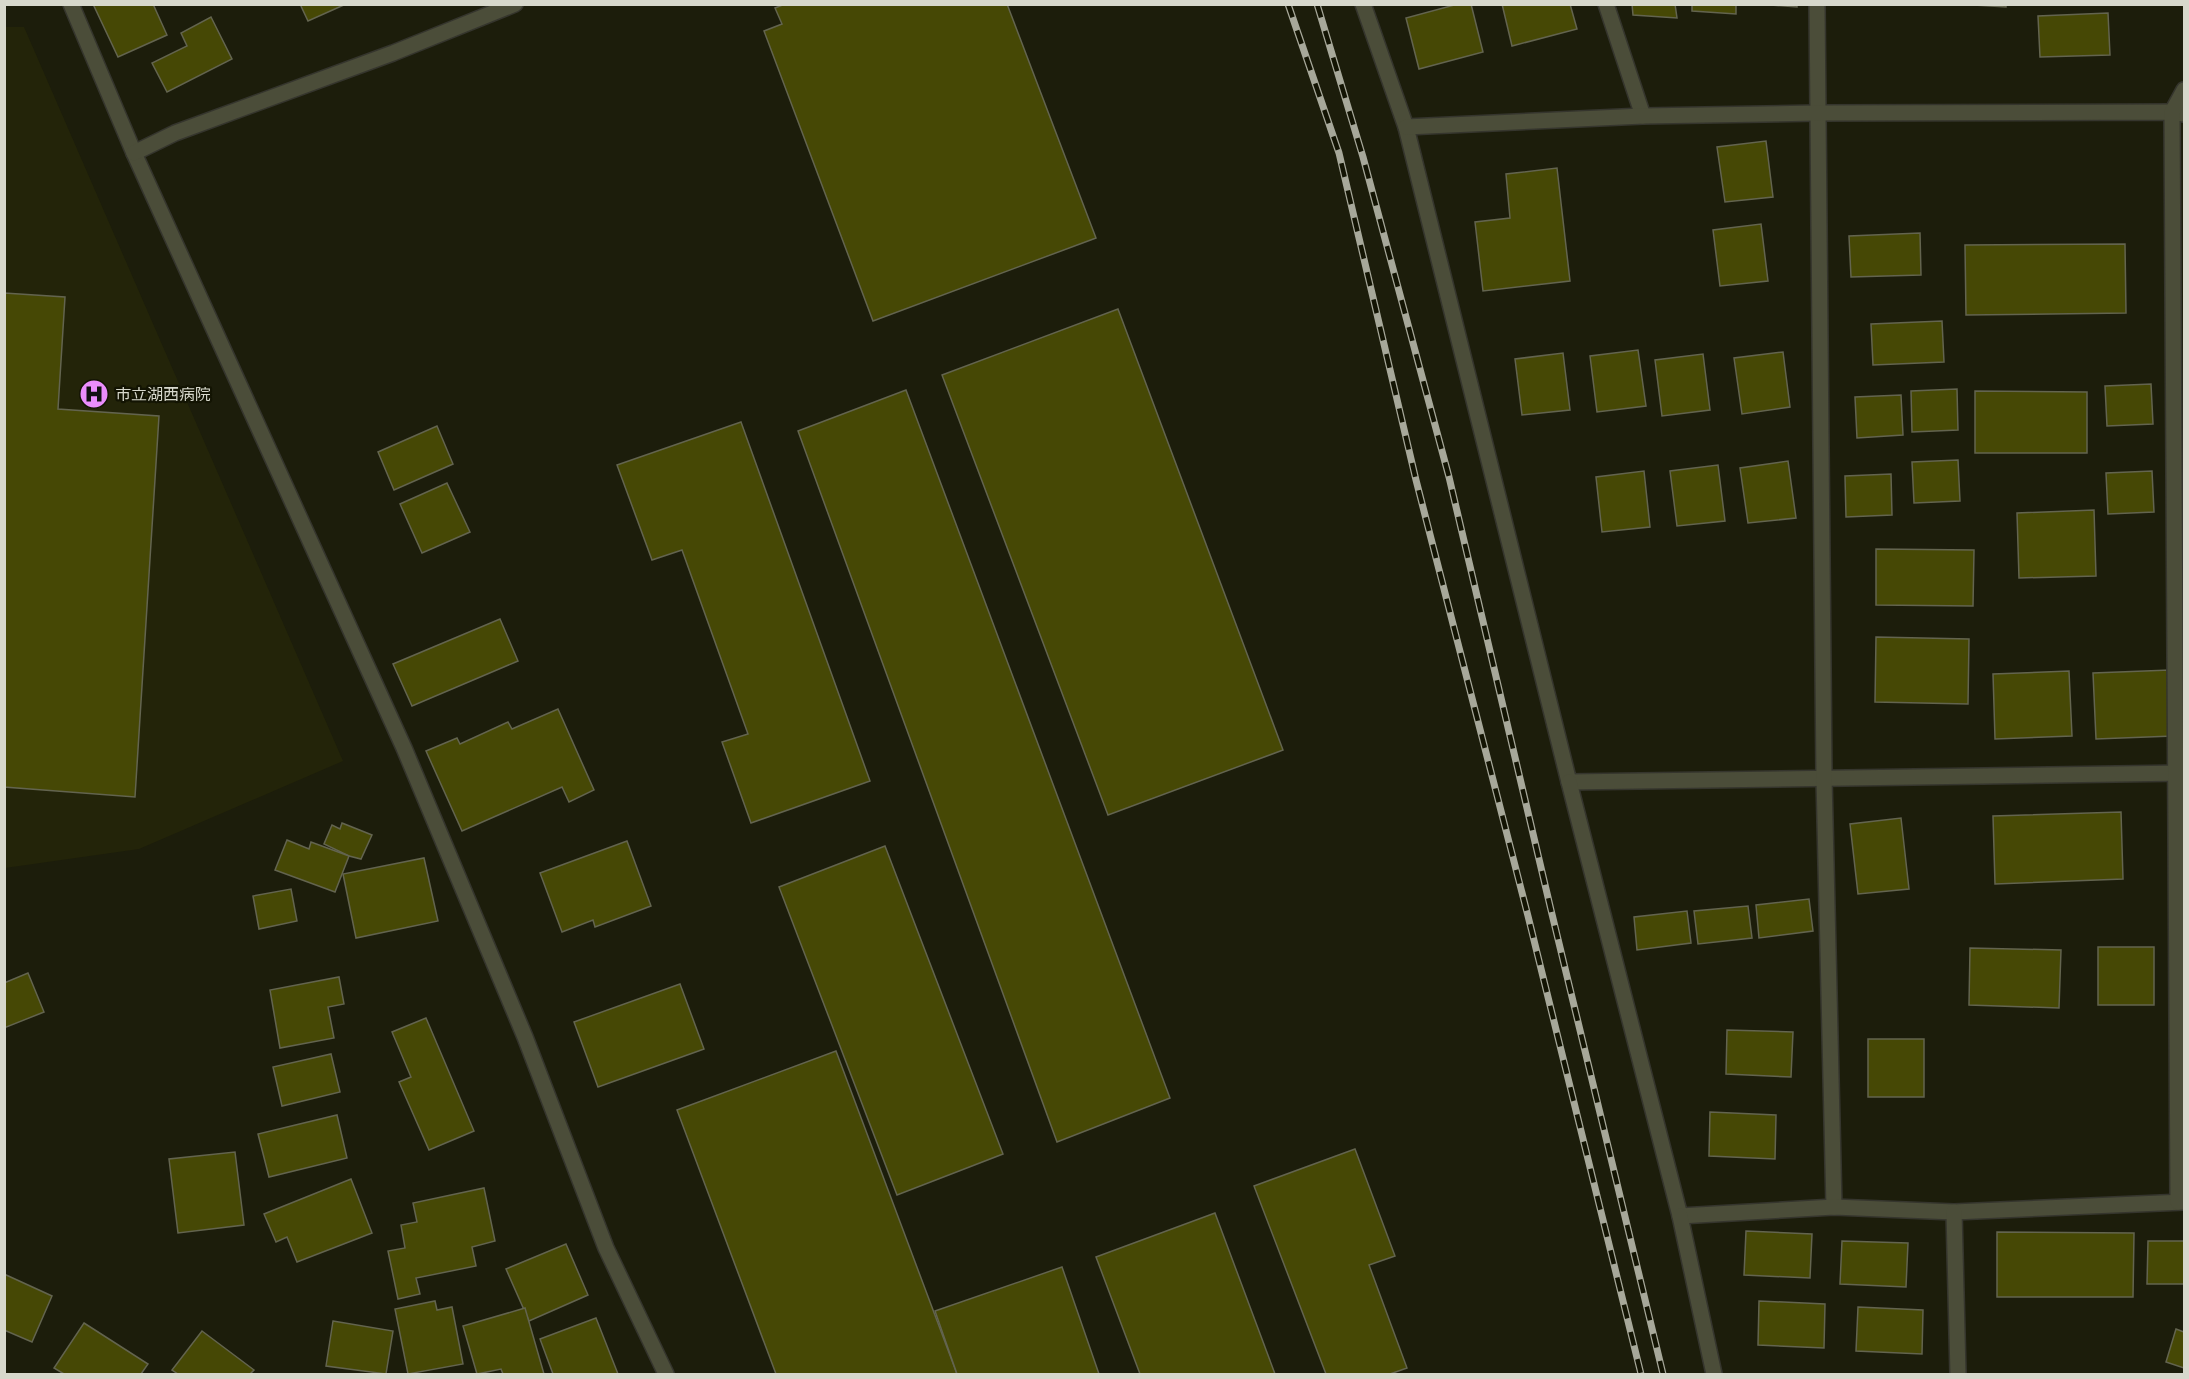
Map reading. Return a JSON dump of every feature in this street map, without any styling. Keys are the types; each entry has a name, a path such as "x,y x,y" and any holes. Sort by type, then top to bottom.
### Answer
{"street":[{"path":"71,4 134,153 404,747 525,1037 606,1248 666,1374"},
{"path":"134,153 175,133 393,53 515,4"},
{"path":"1363,4 1406,128 1680,1216 1714,1374"},
{"path":"1606,4 1643,116"},
{"path":"1816,4 1824,778 1834,1207"},
{"path":"1680,1216 1834,1207 1954,1212 2181,1202 2178,113 2184,90"},
{"path":"1406,128 1643,116 1817,113 2178,113"},
{"path":"1569,782 2180,773"},
{"path":"1954,1212 1958,1374"}],"shaded area":[{"name":"市立湖西病院","path":"4,27 24,27 343,761 139,849 5,868"}],"building":[{"path":"93,4 153,4 167,35 118,57"},
{"path":"300,4 346,4 308,21"},
{"path":"785,4 1007,4 1096,238 873,321 764,31 782,24 775,8"},
{"path":"1458,4 1471,4 1483,52 1419,69 1406,18"},
{"path":"1502,4 1570,4 1577,29 1512,46"},
{"path":"1632,4 1675,4 1677,18 1633,15"},
{"path":"1692,4 1736,4 1736,14 1692,11"},
{"path":"1758,4 1797,4 1797,7"},
{"path":"1957,4 2006,4 2006,7"},
{"path":"2108,13 2110,55 2040,57 2038,16"},
{"path":"211,17 232,59 167,92 152,63 187,46 181,33"},
{"path":"1766,141 1773,197 1725,202 1717,147"},
{"path":"1557,168 1570,281 1483,291 1475,222 1510,218 1506,174"},
{"path":"1761,224 1768,281 1720,286 1713,230"},
{"path":"1920,233 1921,275 1851,277 1849,236"},
{"path":"2125,244 2126,313 1966,315 1965,245"},
{"path":"4,293 65,297 58,409 159,416 135,797 4,787"},
{"path":"1118,309 1283,750 1108,815 942,375"},
{"path":"1942,321 1944,362 1873,365 1871,324"},
{"path":"1638,350 1646,406 1597,412 1590,356"},
{"path":"1783,352 1790,407 1742,414 1734,358"},
{"path":"1563,353 1570,410 1522,415 1515,359"},
{"path":"1703,354 1710,410 1662,416 1655,360"},
{"path":"2151,384 2153,424 2107,426 2105,386"},
{"path":"1957,389 1958,430 1912,432 1911,391"},
{"path":"906,390 1170,1098 1057,1142 798,431"},
{"path":"1975,391 2087,392 2087,453 1975,453"},
{"path":"1901,395 1903,435 1857,438 1855,397"},
{"path":"741,422 870,781 751,823 722,742 748,734 682,550 652,560 617,465"},
{"path":"437,426 453,464 394,490 378,452"},
{"path":"1958,460 1960,501 1914,503 1912,462"},
{"path":"1788,461 1796,518 1748,523 1740,468"},
{"path":"1718,465 1725,521 1677,526 1670,471"},
{"path":"1644,471 1650,527 1602,532 1596,477"},
{"path":"2152,471 2154,512 2108,514 2106,473"},
{"path":"1891,474 1892,515 1846,517 1845,476"},
{"path":"447,483 470,532 422,553 400,504"},
{"path":"2094,510 2096,576 2019,578 2017,513"},
{"path":"1876,549 1974,550 1973,606 1876,605"},
{"path":"500,619 518,661 412,706 393,664"},
{"path":"1876,637 1969,639 1968,704 1875,702"},
{"path":"2170,670 2173,736 2096,739 2093,673"},
{"path":"2069,671 2072,736 1995,739 1993,674"},
{"path":"558,709 594,790 569,802 562,787 462,831 426,751 457,738 460,744 508,722 512,729"},
{"path":"2121,812 2123,879 1995,884 1993,816"},
{"path":"1901,818 1909,889 1858,894 1850,824"},
{"path":"342,823 372,835 361,859 324,844 332,825 340,829"},
{"path":"287,840 309,849 311,842 349,856 335,892 275,870"},
{"path":"627,841 651,906 595,927 593,920 562,932 540,873"},
{"path":"885,846 1003,1154 897,1195 779,887"},
{"path":"424,858 438,921 356,938 343,874"},
{"path":"291,889 297,921 259,929 253,896"},
{"path":"1809,899 1813,931 1759,938 1756,905"},
{"path":"1748,906 1752,938 1698,944 1694,911"},
{"path":"1687,911 1691,943 1637,950 1634,917"},
{"path":"2098,947 2154,947 2154,1005 2098,1005"},
{"path":"1970,948 2061,950 2059,1008 1969,1005"},
{"path":"28,973 44,1012 4,1028 4,983"},
{"path":"339,977 344,1004 328,1007 334,1038 280,1048 270,990"},
{"path":"680,984 704,1049 598,1087 574,1022"},
{"path":"426,1018 474,1131 429,1150 399,1082 411,1077 392,1032"},
{"path":"1727,1030 1793,1032 1791,1077 1726,1074"},
{"path":"1868,1039 1924,1039 1924,1097 1868,1097"},
{"path":"836,1051 957,1374 776,1374 677,1110"},
{"path":"331,1054 340,1092 282,1106 273,1067"},
{"path":"1710,1112 1776,1115 1775,1159 1709,1156"},
{"path":"337,1115 347,1158 269,1177 258,1134"},
{"path":"1355,1149 1395,1256 1369,1265 1407,1368 1390,1374 1326,1374 1254,1186"},
{"path":"235,1152 244,1225 178,1233 169,1159"},
{"path":"351,1179 372,1233 297,1262 287,1237 276,1242 264,1214"},
{"path":"484,1188 495,1241 472,1247 476,1266 416,1278 420,1294 398,1299 388,1251 405,1248 401,1225 417,1222 413,1203"},
{"path":"1215,1213 1275,1374 1140,1374 1096,1257"},
{"path":"1746,1231 1812,1234 1810,1278 1744,1275"},
{"path":"1997,1232 2134,1233 2133,1297 1997,1297"},
{"path":"1842,1241 1908,1243 1906,1287 1840,1284"},
{"path":"2148,1241 2184,1241 2184,1284 2147,1284"},
{"path":"566,1244 588,1295 529,1321 506,1269"},
{"path":"1062,1267 1099,1374 957,1374 935,1311"},
{"path":"4,1274 52,1296 32,1342 4,1330"},
{"path":"435,1301 437,1310 452,1307 463,1364 408,1374 395,1309"},
{"path":"1759,1301 1825,1304 1824,1348 1758,1345"},
{"path":"1858,1307 1923,1310 1922,1354 1856,1351"},
{"path":"525,1308 544,1374 503,1374 501,1369 477,1374 463,1326"},
{"path":"596,1318 618,1374 553,1374 540,1339"},
{"path":"333,1321 393,1331 386,1374 326,1366"},
{"path":"84,1323 148,1364 141,1374 64,1374 54,1368"},
{"path":"2176,1329 2184,1332 2184,1368 2166,1362"},
{"path":"202,1331 254,1370 250,1374 178,1374 172,1370"}],"railway":[{"path":"1288,4 1339,153 1416,480 1528,916 1641,1374"},
{"path":"1317,4 1363,157 1449,477 1663,1374"}],"place":[{"name":"市立湖西病院","path":"94,394"}]}
